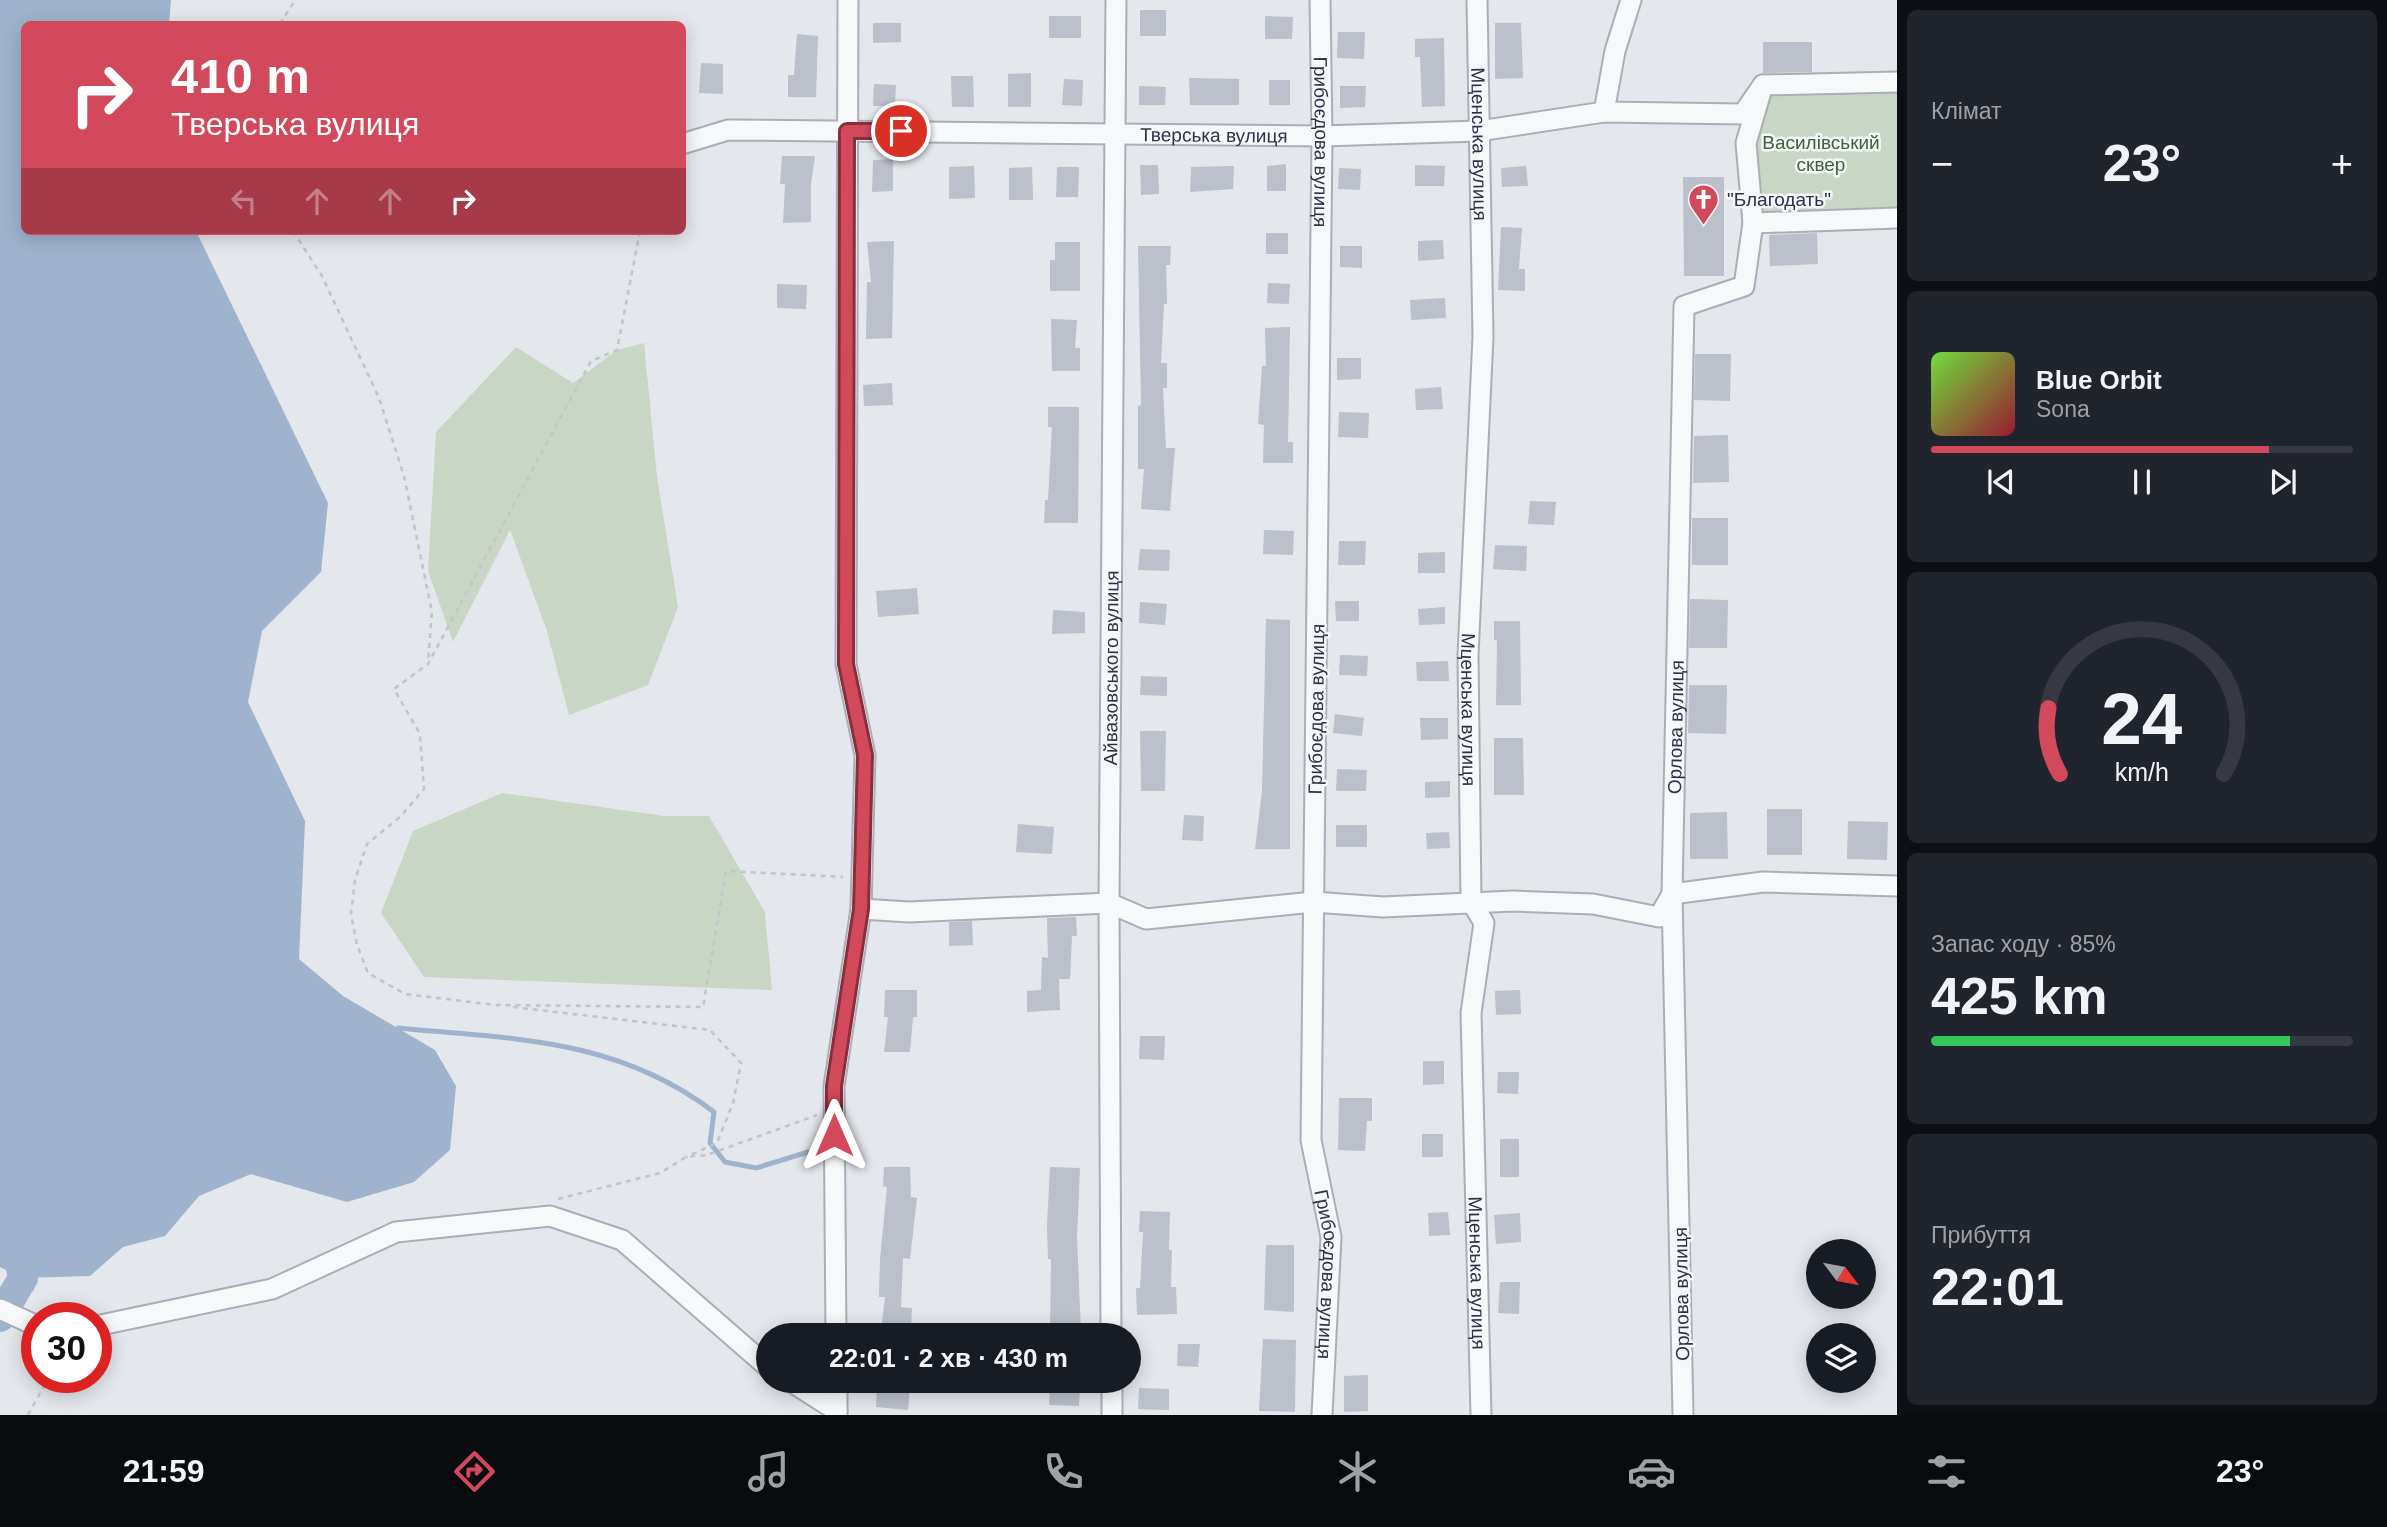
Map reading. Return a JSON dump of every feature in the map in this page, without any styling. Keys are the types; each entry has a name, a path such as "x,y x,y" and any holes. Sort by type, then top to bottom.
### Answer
{"street":[{"path":"836,1323 834,1086 861,909 865,755 846,664 848,0"},
{"name":"Айвазовського вулиця","path":"1111,1323 1109,903 1116,0"},
{"name":"Грибоєдова вулиця","path":"1320,0 1322,136 1311,1140 1331,1237 1322,1415"},
{"name":"Мценська вулиця","path":"1477,0 1483,337 1468,655 1471,901 1484,923 1471,1013 1481,1415"},
{"path":"1604,111 1615,51 1631,0"},
{"path":"1763,85 1897,82"},
{"name":"Тверська вулиця","path":"686,143 727,130 1322,136 1479,131 1604,111 1743,114 1763,85"},
{"name":"Орлова вулиця","path":"1683,1415 1672,894 1684,306 1744,286 1753,223 1746,144 1763,85"},
{"path":"1753,223 1897,218"},
{"path":"861,909 909,912 1109,903 1146,919 1313,902 1383,907 1471,901 1593,904 1659,917 1672,894 1763,883 1897,886"},
{"path":"112,1323 272,1289 396,1231 550,1216 622,1240 756,1357"},
{"path":"0,1309 21,1320"},
{"path":"808,1393 837,1413"},
{"path":"837,1393 837,1413"},
{"path":"1112,1393 1112,1415"}],"path":[{"path":"282,21 295,0"},
{"path":"295,235 321,276 379,398 404,476 432,612 428,664"},
{"path":"551,1200 650,1176 717,1143 733,1103 741,1063 710,1030 405,994 368,973 357,946 351,914 355,880 368,844 401,816 424,789 420,734 394,689 428,664 591,361 617,350 639,235"},
{"path":"495,1005 703,1007 726,871 861,877"},
{"path":"686,1157 707,1155 833,1110"},
{"path":"28,1415 40,1393"}],"green space":[{"name":"Василівський сквер","path":"1897,82 1897,218 1753,223 1746,143 1763,85"},
{"path":"644,343 657,477 678,607 648,685 569,715 547,631 510,530 453,642 428,571 436,432 516,347 573,383 617,350"},
{"path":"502,793 664,816 709,816 765,912 772,990 424,977 381,913 413,831"}],"water":[{"path":"0,0 171,0 169,21 21,21 21,235 198,235 328,503 321,572 262,631 248,702 305,821 299,959 343,996 435,1050 456,1086 450,1150 414,1182 347,1202 251,1174 199,1196 165,1236 123,1247 90,1276 23,1278 0,1267"}],"building":[{"path":"1140,10 1166,10 1166,36 1140,36"},
{"path":"1049,16 1081,16 1081,38 1049,38"},
{"path":"1265,16 1293,17 1292,39 1265,39"},
{"path":"873,23 901,23 901,42 873,43"},
{"path":"1495,23 1521,23 1523,78 1495,79"},
{"path":"1338,32 1365,32 1364,59 1337,58"},
{"path":"797,34 818,36 816,97 788,97 788,75 794,75"},
{"path":"1444,38 1445,106 1422,107 1420,57 1415,57 1415,39"},
{"path":"1763,42 1812,42 1812,72 1763,73"},
{"path":"701,63 723,64 723,94 699,93"},
{"path":"1031,73 1031,107 1008,107 1008,74"},
{"path":"951,76 973,76 974,107 952,107"},
{"path":"1189,78 1239,79 1239,105 1190,105"},
{"path":"1064,79 1083,80 1082,106 1062,105"},
{"path":"1269,80 1290,80 1290,105 1269,105"},
{"path":"874,84 896,85 895,106 873,106"},
{"path":"1139,86 1166,87 1165,105 1139,105"},
{"path":"1340,86 1366,86 1365,107 1340,108"},
{"path":"782,156 815,156 811,184 811,222 783,223 785,184 780,184"},
{"path":"893,159 893,191 872,192 873,160"},
{"path":"1286,164 1286,191 1267,191 1267,166"},
{"path":"1140,165 1158,165 1159,194 1141,195"},
{"path":"1415,165 1445,166 1444,186 1415,186"},
{"path":"974,166 975,198 949,199 949,167"},
{"path":"1234,166 1233,189 1190,192 1191,167"},
{"path":"1526,166 1528,186 1502,187 1501,168"},
{"path":"1032,167 1033,200 1009,200 1009,168"},
{"path":"1057,167 1079,167 1078,197 1056,197"},
{"path":"1339,168 1361,169 1360,190 1338,189"},
{"name":"\"Благодать\"","path":"1683,177 1724,177 1724,276 1684,276"},
{"path":"1501,227 1522,228 1519,269 1525,269 1525,291 1498,290"},
{"path":"1266,233 1288,233 1288,254 1266,254"},
{"path":"1817,233 1818,264 1770,266 1769,235"},
{"path":"1443,240 1444,259 1418,261 1418,241"},
{"path":"894,241 892,338 866,339 867,282 871,282 867,242"},
{"path":"1055,242 1080,242 1080,291 1050,291 1050,260 1055,260"},
{"path":"1138,246 1171,246 1170,265 1166,265 1167,304 1164,304 1161,363 1167,363 1167,388 1163,388 1166,448 1175,448 1170,511 1141,509 1144,469 1138,469 1138,406 1141,405"},
{"path":"1340,246 1362,246 1362,268 1340,267"},
{"path":"1268,283 1290,284 1289,304 1267,303"},
{"path":"777,284 807,285 806,309 777,308"},
{"path":"1445,298 1446,318 1411,320 1410,300"},
{"path":"1051,319 1077,320 1075,348 1080,348 1080,371 1052,371"},
{"path":"1290,327 1288,442 1293,442 1293,463 1263,463 1264,425 1258,424 1262,366 1266,366 1265,328"},
{"path":"1695,354 1731,354 1730,401 1694,400"},
{"path":"1337,358 1361,358 1361,379 1337,380"},
{"path":"892,383 893,405 864,406 863,385"},
{"path":"1441,387 1443,409 1416,410 1415,389"},
{"path":"1048,407 1079,407 1078,523 1044,523 1052,427 1048,427"},
{"path":"1339,412 1369,413 1368,438 1338,437"},
{"path":"1728,435 1729,482 1693,483 1694,436"},
{"path":"1530,501 1556,502 1554,525 1528,524"},
{"path":"1692,518 1728,518 1728,565 1692,565"},
{"path":"1264,530 1294,531 1293,555 1263,554"},
{"path":"1339,541 1366,541 1365,565 1338,565"},
{"path":"1495,545 1527,546 1526,571 1493,569"},
{"path":"1140,549 1170,550 1169,571 1138,570"},
{"path":"1445,552 1445,573 1418,573 1418,553"},
{"path":"917,588 919,614 878,617 876,591"},
{"path":"1690,599 1728,600 1727,648 1689,648"},
{"path":"1335,601 1359,601 1359,621 1336,621"},
{"path":"1140,602 1167,604 1165,625 1139,623"},
{"path":"1445,607 1445,624 1419,625 1418,609"},
{"path":"1053,610 1085,612 1085,633 1052,634"},
{"path":"1266,619 1290,620 1290,849 1255,849 1262,791"},
{"path":"1494,621 1520,621 1521,705 1496,705 1497,640 1494,640"},
{"path":"1340,655 1368,656 1367,676 1339,675"},
{"path":"1448,661 1449,681 1417,681 1416,662"},
{"path":"1141,676 1167,677 1167,696 1140,695"},
{"path":"1689,685 1727,685 1726,734 1688,733"},
{"path":"1335,714 1364,718 1362,736 1333,733"},
{"path":"1420,718 1448,718 1448,739 1421,740"},
{"path":"1140,731 1166,731 1165,791 1141,791"},
{"path":"1494,738 1523,738 1524,795 1494,795"},
{"path":"1337,769 1367,770 1366,791 1336,791"},
{"path":"1450,781 1450,797 1425,798 1425,782"},
{"path":"1767,809 1802,809 1802,855 1767,855"},
{"path":"1727,812 1728,859 1690,859 1690,813"},
{"path":"1184,815 1204,816 1203,841 1182,840"},
{"path":"1848,821 1888,822 1887,860 1847,859"},
{"path":"1018,824 1054,827 1052,854 1016,852"},
{"path":"1336,825 1367,825 1367,847 1336,847"},
{"path":"1449,832 1450,848 1427,849 1426,833"},
{"path":"1076,917 1077,936 1072,936 1070,979 1059,979 1060,1010 1027,1012 1027,991 1041,990 1042,957 1048,958 1047,918"},
{"path":"972,921 973,945 949,946 949,922"},
{"path":"885,990 917,990 917,1017 913,1017 910,1052 884,1052 888,1017 884,1017"},
{"path":"1520,990 1521,1014 1496,1015 1495,991"},
{"path":"1140,1036 1165,1036 1164,1060 1139,1059"},
{"path":"1423,1061 1444,1061 1444,1084 1423,1085"},
{"path":"1498,1072 1519,1072 1518,1094 1497,1093"},
{"path":"1339,1098 1372,1098 1372,1121 1367,1121 1365,1151 1338,1150"},
{"path":"1422,1134 1443,1134 1443,1157 1422,1157"},
{"path":"1500,1139 1519,1139 1519,1177 1500,1177"},
{"path":"884,1167 910,1167 911,1197 917,1198 910,1259 903,1258 901,1307 912,1308 911,1323 882,1323 885,1297 879,1297 880,1259 887,1187 883,1186"},
{"path":"1050,1167 1080,1168 1077,1238 1081,1323 1050,1323 1051,1259 1048,1259"},
{"path":"1140,1211 1170,1212 1171,1287 1176,1287 1177,1314 1137,1315 1136,1288 1140,1288 1143,1232 1139,1232"},
{"path":"1448,1212 1450,1235 1429,1236 1428,1213"},
{"path":"1520,1213 1521,1242 1496,1244 1494,1215"},
{"path":"1266,1245 1294,1245 1294,1312 1264,1310"},
{"path":"1500,1282 1520,1282 1519,1314 1498,1313"},
{"path":"1263,1339 1296,1340 1295,1412 1259,1411"},
{"path":"1178,1344 1200,1344 1198,1367 1177,1366"},
{"path":"1368,1375 1368,1411 1344,1412 1344,1376"},
{"path":"1141,1388 1169,1389 1169,1410 1138,1409"},
{"path":"877,1393 909,1393 908,1410 876,1407"},
{"path":"1050,1393 1080,1393 1079,1406 1049,1405"}],"waterway":[{"path":"398,1028 483,1035 563,1046 640,1069 677,1088 714,1112 710,1143 725,1162 756,1168 808,1152"},
{"path":"0,1162 23,1278 0,1317"}],"place":[{"name":"\"Благодать\"","path":"1704,226"}],"route":[{"path":"834,1135 834,1086 861,909 865,755 846,664 847,131 901,131"}]}
